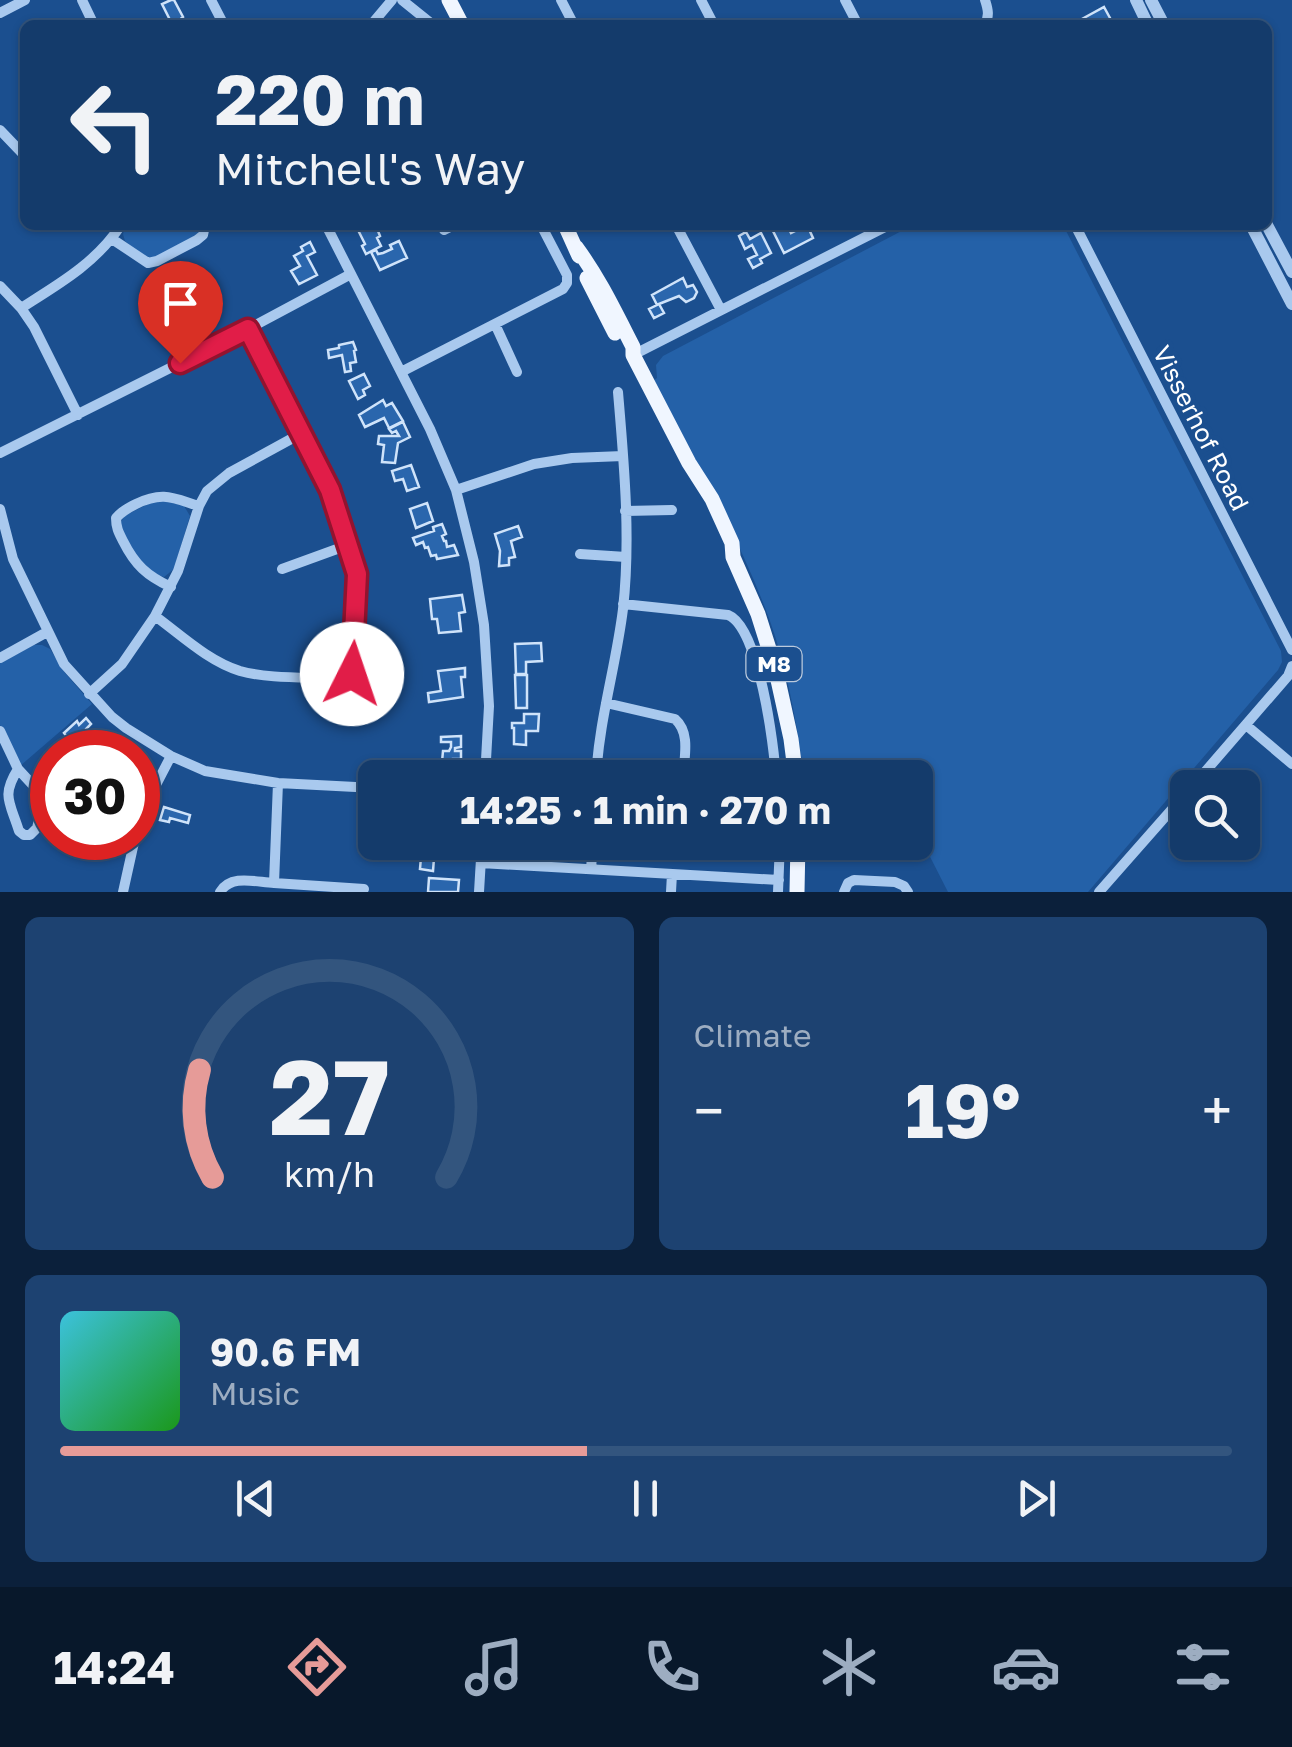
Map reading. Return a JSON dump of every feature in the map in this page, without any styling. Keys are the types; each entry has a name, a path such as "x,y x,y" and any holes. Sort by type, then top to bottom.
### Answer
{"main road":[{"name":"M8","path":"567,230 600,306 623,346 633,355 732,543 768,642 793,760"},
{"path":"797,892 798,860"}],"street":[{"path":"0,13 26,0"},
{"path":"375,20 392,0"},
{"path":"402,0 427,20"},
{"path":"0,130 20,151"},
{"path":"21,308 87,264 118,230"},
{"path":"112,239 143,262 153,263 197,240 204,230"},
{"path":"329,230 430,429 456,490 474,562 484,625 489,706 486,760"},
{"path":"402,372 561,291 567,283 565,272 544,230"},
{"path":"679,230 720,310"},
{"path":"633,355 879,230"},
{"name":"Visserhof Road","path":"1077,230 1292,650"},
{"path":"1254,230 1292,304"},
{"path":"1270,230 1292,272"},
{"path":"0,453 351,274"},
{"path":"0,286 34,327 78,415"},
{"path":"495,324 518,372"},
{"path":"155,616 214,659 237,670 347,678 354,668 358,585 348,545 330,490 248,329"},
{"path":"597,760 616,659 626,557 618,392"},
{"path":"89,694 122,664 155,616 178,571 207,491 218,480 302,433"},
{"path":"456,490 534,464 622,456"},
{"path":"171,586 146,574 132,560 116,518 156,496 199,506"},
{"path":"0,510 5,553 64,664 126,728 205,771 278,783 358,787"},
{"path":"625,511 672,510"},
{"path":"282,570 348,545"},
{"path":"580,554 626,557"},
{"path":"623,604 737,619 762,688 775,760"},
{"path":"0,658 47,632"},
{"path":"1206,770 1288,676 1292,666"},
{"path":"606,703 681,723 684,760"},
{"path":"1246,725 1292,764"},
{"path":"0,731 18,769 43,799 36,828 30,835 19,831 8,793 18,769"},
{"path":"160,778 172,756"},
{"path":"274,883 278,783"},
{"path":"1099,892 1170,811"},
{"path":"123,892 130,860"},
{"path":"591,869 592,860"},
{"path":"479,892 480,862 672,874 779,886 780,860"},
{"path":"670,892 672,874"},
{"path":"844,892 854,880 894,882 908,892"},
{"path":"220,892 231,881 364,889"}],"shaded area":[{"path":"124,230 201,230 175,249 145,258 125,241"},
{"path":"903,230 1066,230 1281,651 1282,662 1192,770 1170,770 1170,796 1088,892 948,892 932,860 933,760 801,760 791,698 770,621 731,529 654,380 656,365 663,356"},
{"path":"158,499 184,506 190,516 174,569 164,577 148,569 136,556 120,524 124,516"},
{"path":"34,645 42,645 50,649 92,704 62,730 30,730 30,757 20,766 0,725 0,663"}],"building":[{"path":"174,0 183,17 170,20 162,4"},
{"path":"1104,7 1110,18 1107,20 1082,19"},
{"path":"358,230 379,230 381,246 366,254 362,246 365,244"},
{"path":"772,230 791,233 809,230 813,238 784,253"},
{"path":"746,232 750,239 761,233 771,253 753,268 748,259 757,255 752,245 745,249 739,236"},
{"path":"399,241 407,258 380,270 371,252 383,253"},
{"path":"310,242 315,252 307,256 317,275 299,284 291,271 300,266 294,256"},
{"path":"683,278 687,287 693,285 697,292 694,298 686,302 679,296 659,304 664,313 654,318 649,309 657,305 652,295"},
{"path":"353,342 356,362 350,363 351,371 345,372 342,355 329,358 328,350"},
{"path":"364,374 370,386 358,399 349,381"},
{"path":"383,400 386,406 392,403 403,421 389,428 384,418 365,427 359,415"},
{"path":"403,422 410,437 398,443 395,463 382,462 384,445 378,444 379,436 399,436 389,429"},
{"path":"411,465 419,487 407,491 403,479 395,481 392,471"},
{"path":"427,503 433,521 416,528 410,509"},
{"path":"442,524 447,547 454,545 458,555 437,559 423,542 416,545 413,538"},
{"path":"518,526 522,537 511,541 515,557 509,558 509,565 499,566 495,534"},
{"path":"462,595 465,612 459,613 461,631 439,633 437,619 432,619 430,599"},
{"path":"541,643 542,661 526,662 526,674 516,674 515,644"},
{"path":"465,668 465,677 461,677 463,697 429,702 428,693 441,691 438,671"},
{"path":"515,675 527,675 527,708 516,708"},
{"path":"524,714 539,714 538,731 526,731 526,745 514,744 512,723 524,723"},
{"path":"86,718 91,724 86,730 67,730 77,721 79,725"},
{"path":"461,736 461,747 455,751 461,751 461,759 442,760 443,751 449,751 451,742 441,742 441,737"},
{"path":"164,807 190,815 188,823 170,818 169,822 160,820"},
{"path":"421,860 434,860 433,871 420,869"},
{"path":"429,878 459,880 458,892 428,892"}],"route":[{"path":"180,363 248,329 330,490 357,574 352,674"}]}
